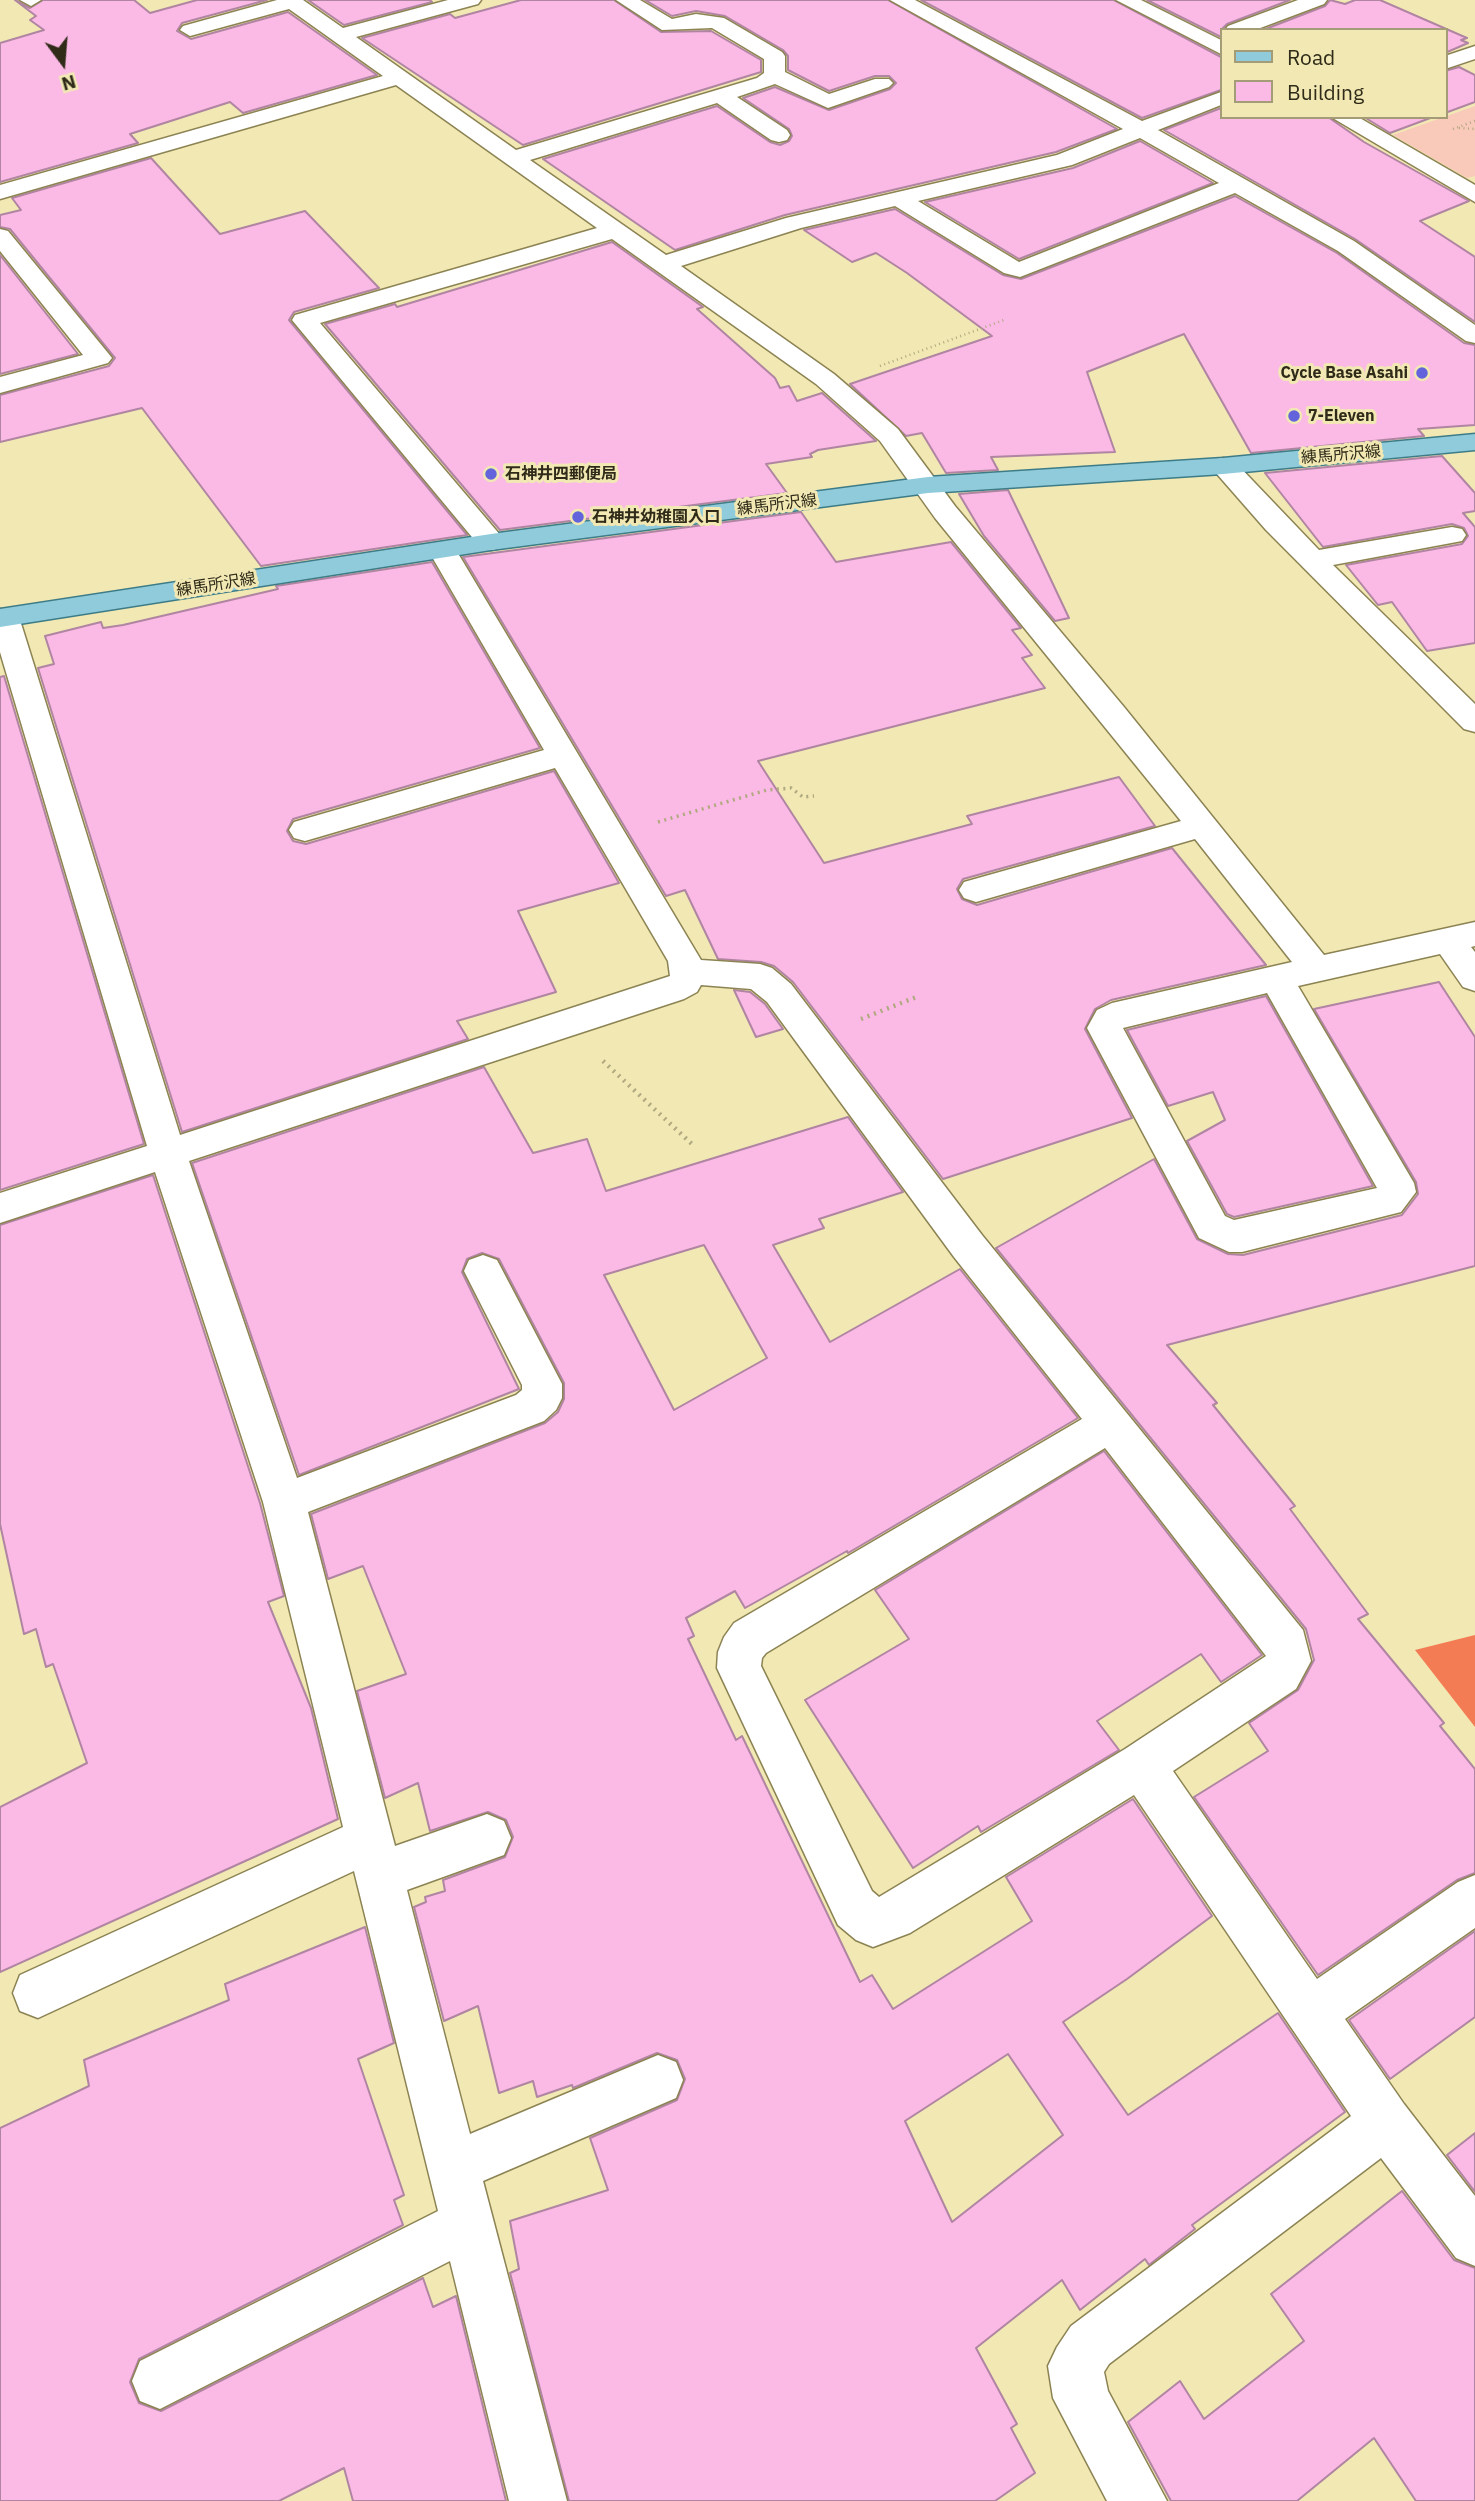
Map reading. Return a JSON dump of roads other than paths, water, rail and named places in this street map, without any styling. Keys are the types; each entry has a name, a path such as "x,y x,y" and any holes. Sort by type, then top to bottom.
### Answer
{"main road":[{"name":"練馬所沢線","path":"2,618 491,542 928,485 1223,466 1475,442"}],"street":[{"path":"341,35 471,0"},
{"path":"626,0 669,26 708,20 736,8"},
{"path":"901,0 1140,129 1346,246 1475,335"},
{"path":"1126,0 1216,41"},
{"path":"1240,28 1317,0"},
{"path":"190,30 291,1 666,263 830,383 889,435 928,485 945,512 1317,970"},
{"path":"708,20 717,22 775,56 774,75"},
{"path":"1447,62 1475,52"},
{"path":"774,75 828,102 882,83"},
{"path":"513,158 764,82 774,75"},
{"path":"0,192 401,77"},
{"path":"720,95 779,135"},
{"path":"666,263 794,223 1064,160 1220,98"},
{"path":"1345,119 1475,195"},
{"path":"899,198 1012,268 1020,270 1237,184"},
{"path":"491,542 304,320 617,230"},
{"path":"0,236 99,358 0,385"},
{"path":"1223,466 1312,560 1475,722"},
{"path":"1312,560 1452,535"},
{"path":"0,1208 582,1020 672,990 685,983 688,971 685,961 442,550"},
{"path":"2,618 168,1155 284,1502 538,2501"},
{"path":"305,830 562,755"},
{"path":"976,890 1202,827"},
{"path":"1276,979 1395,1183 1397,1192 1388,1201 1229,1236 1212,1227 1105,1028 1109,1019 1124,1012 1462,937 1475,978"},
{"path":"688,971 760,977 779,993 968,1246 1108,1425 1287,1646 1289,1661 1280,1674 1141,1765 893,1916 873,1923 855,1908 739,1668 740,1652 750,1638 1108,1425"},
{"path":"284,1502 530,1408 542,1398 542,1384 483,1271"},
{"path":"1141,1765 1386,2122 1475,2239"},
{"path":"38,1993 374,1857 487,1838"},
{"path":"1312,2012 1475,1899"},
{"path":"454,2167 658,2080"},
{"path":"1138,2501 1081,2398 1076,2366 1090,2345 1386,2122"},
{"path":"160,2381 468,2224"}],"place":[{"name":"Cycle Base Asahi","path":"1422,373"},
{"name":"7-Eleven","path":"1294,416"},
{"name":"石神井四郵便局","path":"491,474"},
{"name":"石神井幼稚園入口","path":"578,517"}]}
